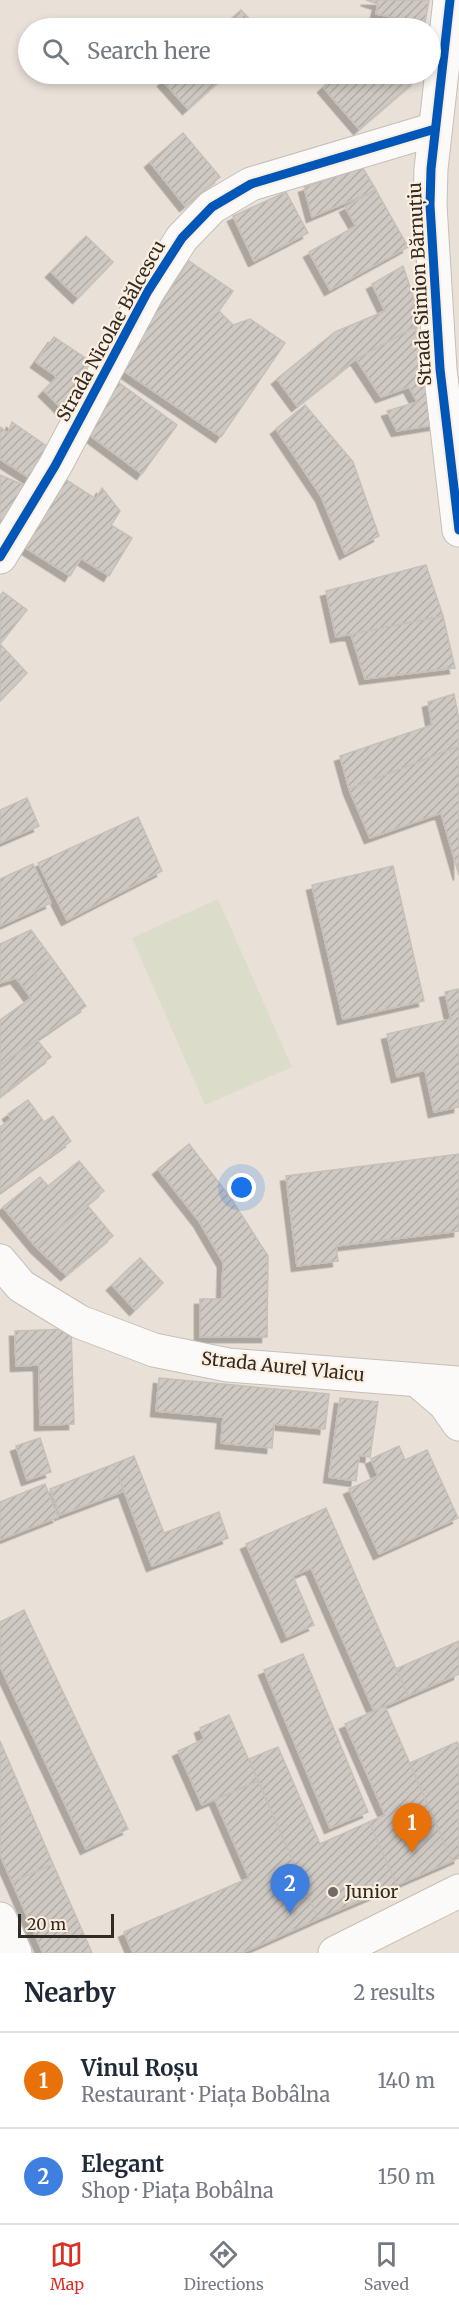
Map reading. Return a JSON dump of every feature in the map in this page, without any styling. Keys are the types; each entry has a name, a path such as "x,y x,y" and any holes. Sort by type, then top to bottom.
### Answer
{"street":[{"name":"Strada Simion Bărnuțiu","path":"441,77 450,0"},
{"name":"Strada Simion Bărnuțiu","path":"440,84 435,129 445,167 430,205 440,369 459,530"},
{"name":"Strada Nicolae Bălcescu","path":"0,557 55,466 148,291 182,238 212,207 251,184 435,129"},
{"name":"Strada Aurel Vlaicu","path":"0,1261 21,1286 80,1322 154,1350 228,1365 459,1383"},
{"path":"418,1381 445,1404 459,1424"},
{"path":"335,1953 459,1891"},
{"path":"0,1919 15,1953"}],"green space":[{"path":"218,899 292,1067 205,1105 132,938"}],"building":[{"path":"366,0 429,0 426,18 397,18 376,14 378,4"},
{"path":"241,10 249,18 232,18"},
{"path":"166,84 216,84 188,109"},
{"path":"326,84 411,84 359,129 323,87"},
{"path":"183,133 220,177 185,206 150,162"},
{"path":"363,168 376,190 312,217 304,187"},
{"path":"376,190 408,247 330,290 309,252 356,226 345,207"},
{"path":"286,192 308,233 254,261 233,216"},
{"path":"86,236 113,262 78,298 51,272"},
{"path":"189,261 233,291 219,311 233,325 250,319 285,343 221,437 118,367"},
{"path":"403,266 422,323 356,359 297,406 277,379 335,332 385,311 372,284"},
{"path":"415,327 441,424 397,431 387,411 417,402 409,387 381,397 356,359"},
{"path":"54,337 93,363 67,414 44,391 57,377 36,362"},
{"path":"118,382 177,425 142,474 83,430"},
{"path":"305,405 353,462 379,536 345,554 321,496 276,429"},
{"path":"12,422 48,447 31,479 0,459 0,427 8,433"},
{"path":"0,475 29,487 0,537"},
{"path":"60,476 96,499 102,488 120,511 111,525 132,538 109,576 81,558 70,576 18,543"},
{"path":"426,565 443,616 336,637 326,591"},
{"path":"3,592 27,610 0,644 0,596"},
{"path":"443,616 455,668 365,679 351,634"},
{"path":"0,644 27,673 0,701"},
{"path":"454,694 459,720 459,746 349,789 340,756 432,725 428,702"},
{"path":"459,746 459,875 441,813 370,838 349,789"},
{"path":"27,798 39,826 0,843 0,810"},
{"path":"138,817 162,871 67,920 38,863"},
{"path":"33,864 51,903 0,926 0,879"},
{"path":"393,866 424,1001 343,1019 312,885"},
{"path":"31,930 51,957 33,970 37,976 23,987 16,978 0,983 0,944"},
{"path":"51,957 86,1006 0,1065 0,1020 31,998 23,987 37,976 33,970"},
{"path":"459,989 459,1107 434,1112 425,1070 397,1077 387,1034 451,1019 445,992"},
{"path":"37,1040 51,1057 0,1096 0,1065"},
{"path":"28,1100 44,1122 53,1116 71,1141 0,1192 0,1127 11,1119 8,1114"},
{"path":"189,1144 230,1197 268,1256 267,1337 200,1337 200,1299 222,1299 223,1262 199,1221 158,1169"},
{"path":"459,1154 459,1231 336,1246 338,1261 297,1266 286,1176"},
{"path":"79,1161 104,1191 36,1247 3,1207 40,1177 48,1186"},
{"path":"87,1205 113,1236 66,1275 36,1247"},
{"path":"140,1258 163,1283 135,1310 112,1285"},
{"path":"71,1329 74,1424 40,1425 39,1365 16,1366 15,1331"},
{"path":"159,1378 329,1394 325,1429 274,1424 272,1448 221,1443 223,1417 156,1411"},
{"path":"340,1398 378,1402 370,1457 359,1455 356,1481 329,1477"},
{"path":"40,1438 51,1472 27,1480 16,1446"},
{"path":"399,1446 405,1460 427,1450 458,1518 379,1554 349,1489 378,1476 371,1459"},
{"path":"134,1456 164,1533 219,1512 228,1538 152,1566 114,1464"},
{"path":"114,1464 124,1491 60,1515 50,1489"},
{"path":"45,1484 58,1517 0,1540 0,1502"},
{"path":"326,1508 408,1696 374,1711 311,1568 293,1576 314,1625 287,1637 246,1544"},
{"path":"24,1610 128,1829 86,1849 0,1666 0,1622"},
{"path":"459,1641 459,1674 408,1696 396,1669"},
{"path":"303,1654 368,1812 330,1828 264,1670"},
{"path":"385,1706 452,1861 397,1885 369,1822 385,1815 345,1724"},
{"path":"229,1715 258,1781 202,1805 178,1751 204,1739 200,1728"},
{"path":"0,1741 53,1864 12,1882 0,1855"},
{"path":"457,1742 459,1746 459,1858 452,1861 410,1763"},
{"path":"278,1747 320,1844 369,1822 397,1885 318,1919 249,1759"},
{"path":"258,1781 318,1919 242,1953 133,1953 124,1932 249,1878 215,1800"},
{"path":"53,1864 92,1953 43,1953 12,1882"}],"cycle path":[{"path":"441,80 450,0"},
{"path":"441,84 431,169 430,205 440,369 459,530"},
{"path":"0,557 55,466 148,291 182,238 212,207 251,184 435,129"}],"place":[{"name":"Vinul Roșu","path":"412,1853"},
{"name":"Junior","path":"333,1892"},
{"name":"Elegant","path":"290,1914"}]}
